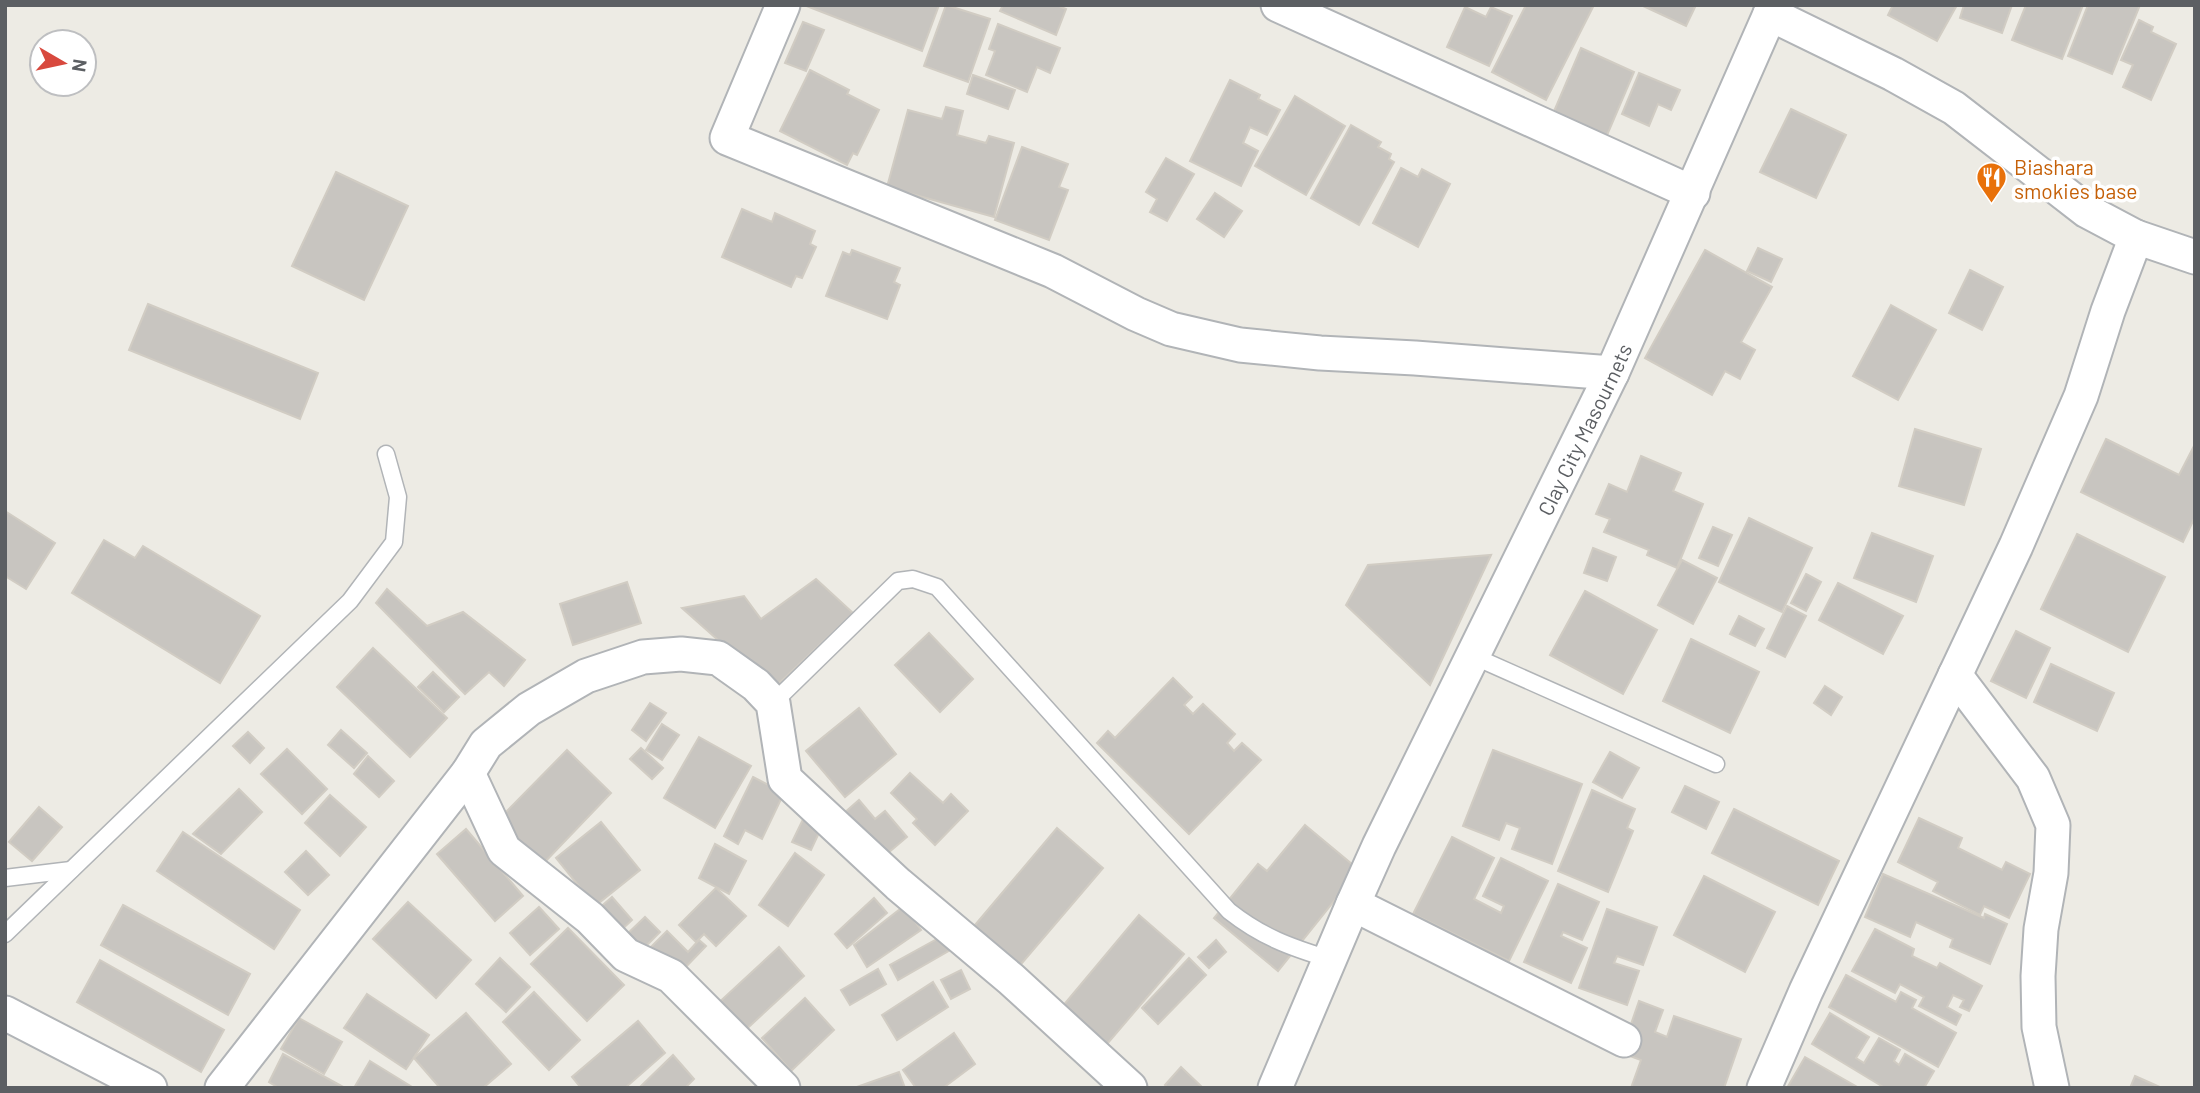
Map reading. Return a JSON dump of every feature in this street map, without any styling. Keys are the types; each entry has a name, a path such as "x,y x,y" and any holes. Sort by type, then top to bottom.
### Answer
{"street":[{"path":"783,5 727,138 1053,271 1171,329 1240,345 1280,349 1612,373"},
{"path":"1278,5 1693,192"},
{"path":"1772,10 1954,108 2087,211 2136,237 2195,257"},
{"name":"Clay City Masournets","path":"1275,1088 1379,846 1612,373 1772,10"},
{"path":"1764,1088 1806,991 2016,546 2081,396 2108,311 2136,237"},
{"path":"222,1088 468,773 486,744 529,709 586,676 643,657 681,654 718,658 756,685 773,703 785,779 898,884 1011,979 1130,1088"},
{"path":"1955,675 2033,778 2053,825 2051,873 2041,929 2038,976 2039,1027 2052,1088"},
{"path":"468,773 504,850 590,918 626,955 671,976 783,1088"},
{"path":"1353,904 1625,1040"},
{"path":"5,1013 150,1088"}],"lane":[{"path":"5,934 357,591 394,542 398,497 386,454"},
{"path":"773,703 898,581 913,579 937,587 1229,911 1246,925 1287,946 1329,959"},
{"path":"1473,656 1716,764"},
{"path":"5,878 71,870"}],"building":[{"path":"804,5 939,5 922,51"},
{"path":"946,5 990,19 968,82 924,66"},
{"path":"1003,5 1057,5 1066,9 1056,35 1000,11"},
{"path":"1526,5 1594,5 1546,100 1492,72"},
{"path":"1641,5 1696,5 1686,26"},
{"path":"1893,5 1957,5 1937,41 1888,15"},
{"path":"1964,5 2012,5 2002,33 1960,18"},
{"path":"2026,5 2083,5 2062,59 2012,40"},
{"path":"2088,5 2140,5 2112,74 2068,56"},
{"path":"1465,7 1486,17 1491,7 1512,16 1489,66 1447,47"},
{"path":"2139,20 2153,27 2151,32 2176,44 2151,100 2123,87 2133,65 2121,60"},
{"path":"803,22 824,30 806,71 785,63"},
{"path":"998,24 1060,48 1050,73 1037,67 1027,92 986,75 995,51 989,49"},
{"path":"1581,48 1634,72 1605,140 1552,116"},
{"path":"810,70 849,90 847,94 879,110 857,155 853,153 847,165 780,131"},
{"path":"1639,73 1680,90 1671,110 1658,104 1649,126 1622,114"},
{"path":"973,75 1015,90 1008,109 967,94"},
{"path":"1230,80 1260,95 1258,99 1280,110 1267,135 1250,127 1243,143 1258,151 1241,186 1190,161"},
{"path":"1295,96 1345,126 1306,195 1255,166"},
{"path":"946,107 963,111 957,135 986,143 989,136 1014,143 994,217 887,187 908,110 942,119"},
{"path":"1791,109 1846,135 1816,198 1760,172"},
{"path":"1351,125 1381,142 1378,147 1391,154 1389,159 1394,162 1359,225 1311,198"},
{"path":"1022,147 1068,164 1059,187 1068,190 1049,240 995,220"},
{"path":"1166,158 1194,174 1167,221 1150,212 1157,199 1146,192"},
{"path":"1401,168 1418,177 1422,169 1450,184 1418,247 1373,223"},
{"path":"336,172 408,206 364,300 292,266"},
{"path":"1215,193 1242,211 1224,237 1197,219"},
{"path":"742,209 772,222 775,213 815,231 810,244 816,247 802,278 796,276 791,287 722,257"},
{"path":"1758,248 1782,259 1771,282 1747,271"},
{"path":"852,250 900,268 894,282 900,285 887,319 826,296 843,252 850,255"},
{"path":"1705,250 1772,287 1741,342 1755,350 1740,379 1725,371 1712,395 1645,358"},
{"path":"1970,270 2003,287 1982,330 1949,313"},
{"path":"148,304 318,373 300,419 129,350"},
{"path":"1891,305 1936,330 1898,400 1853,376"},
{"path":"1915,429 1981,449 1964,505 1899,486"},
{"path":"2106,439 2179,475 2195,444 2195,517 2183,542 2081,492"},
{"path":"1641,456 1681,473 1673,491 1703,504 1677,568 1647,555 1649,550 1604,532 1610,519 1596,514 1609,484 1627,492"},
{"path":"5,511 55,543 26,589 5,576"},
{"path":"1749,518 1812,548 1782,612 1719,582"},
{"path":"1713,527 1732,535 1718,566 1699,558"},
{"path":"1872,533 1933,556 1916,602 1854,578"},
{"path":"2077,534 2165,577 2128,652 2041,609"},
{"path":"104,540 135,558 143,546 260,616 220,683 72,593"},
{"path":"1593,548 1616,557 1607,581 1584,573"},
{"path":"1491,555 1430,685 1346,605 1368,565"},
{"path":"1682,560 1717,578 1693,624 1658,605"},
{"path":"1806,574 1821,582 1806,611 1791,603"},
{"path":"816,579 853,613 773,689 682,608 744,596 761,619"},
{"path":"627,582 641,623 573,645 560,604"},
{"path":"1838,583 1903,616 1883,654 1819,620"},
{"path":"387,589 427,626 463,612 525,660 504,686 489,672 465,694 376,603"},
{"path":"1585,591 1657,630 1623,694 1550,655"},
{"path":"1787,606 1806,616 1785,657 1767,648"},
{"path":"1739,616 1764,629 1755,646 1730,634"},
{"path":"2016,631 2050,648 2026,698 1991,681"},
{"path":"929,633 973,679 940,712 895,665"},
{"path":"1691,639 1759,672 1730,733 1663,701"},
{"path":"373,648 447,718 410,757 337,687"},
{"path":"2051,664 2114,693 2097,731 2034,702"},
{"path":"433,672 459,697 444,712 418,687"},
{"path":"1173,678 1192,697 1184,705 1193,714 1203,704 1235,734 1227,743 1234,751 1242,743 1261,760 1189,834 1097,743 1108,731 1115,738"},
{"path":"1825,686 1842,697 1831,715 1814,703"},
{"path":"650,703 666,713 646,741 632,730"},
{"path":"859,708 896,754 845,797 806,751"},
{"path":"662,724 679,735 662,760 646,750"},
{"path":"341,730 367,753 354,768 328,745"},
{"path":"248,732 264,748 250,763 233,746"},
{"path":"699,737 751,766 715,828 664,798"},
{"path":"641,748 663,768 652,779 630,759"},
{"path":"287,749 327,789 302,814 261,774"},
{"path":"567,750 611,793 541,866 496,822"},
{"path":"1493,750 1582,784 1552,864 1512,849 1520,828 1506,823 1499,840 1463,826"},
{"path":"1610,752 1639,768 1622,798 1593,782"},
{"path":"368,756 394,781 379,797 354,774"},
{"path":"910,773 943,803 951,794 968,811 935,845 913,823 917,819 891,793"},
{"path":"753,777 784,793 762,839 745,830 738,844 724,836"},
{"path":"1685,786 1719,802 1706,829 1672,812"},
{"path":"239,789 262,812 221,854 193,834"},
{"path":"1592,790 1635,809 1627,828 1633,831 1608,892 1558,871"},
{"path":"330,795 366,827 340,856 305,823"},
{"path":"859,800 875,819 885,811 907,837 882,858 844,813"},
{"path":"39,807 62,827 32,861 9,842"},
{"path":"1734,809 1839,861 1818,905 1712,853"},
{"path":"807,811 825,820 811,850 792,842"},
{"path":"1919,818 1962,838 1958,848 2002,870 2006,862 2030,874 2009,918 1984,906 1980,915 1933,891 1938,882 1898,862"},
{"path":"601,822 640,870 595,906 556,858"},
{"path":"1305,825 1359,870 1278,971 1214,918 1258,864 1267,871"},
{"path":"1057,828 1103,868 1016,970 970,931"},
{"path":"466,829 523,896 495,921 437,854"},
{"path":"183,832 300,910 274,949 157,871"},
{"path":"1452,837 1494,858 1474,899 1501,913 1504,906 1483,896 1501,858 1548,881 1509,961 1413,914"},
{"path":"715,844 746,861 729,894 699,878"},
{"path":"306,851 329,875 308,895 285,872"},
{"path":"795,853 824,875 788,926 759,905"},
{"path":"1883,874 1984,918 1985,914 2007,924 1990,964 1950,947 1953,939 1916,922 1910,937 1865,917"},
{"path":"1704,876 1775,912 1745,972 1674,935"},
{"path":"1558,884 1599,902 1582,940 1563,932 1561,936 1587,948 1571,983 1524,962"},
{"path":"716,888 746,916 716,946 704,934 696,942 679,925"},
{"path":"612,897 632,920 617,934 596,911"},
{"path":"874,898 887,913 847,948 835,934"},
{"path":"408,902 471,960 436,998 373,939"},
{"path":"123,905 250,974 228,1015 101,945"},
{"path":"904,906 921,930 867,967 854,945"},
{"path":"539,907 559,929 530,955 510,933"},
{"path":"1607,909 1657,927 1643,965 1617,956 1614,963 1639,971 1627,1005 1579,988"},
{"path":"1139,915 1184,954 1101,1051 1056,1014"},
{"path":"645,917 660,932 639,953 624,937"},
{"path":"568,928 624,985 587,1021 531,964"},
{"path":"1875,929 1914,949 1912,956 1937,968 1940,963 1982,986 1969,1011 1960,1007 1964,1000 1953,995 1947,1007 1961,1015 1956,1025 1919,1006 1924,997 1900,984 1895,993 1852,971"},
{"path":"667,931 688,952 699,940 706,946 678,975 650,948"},
{"path":"946,934 954,948 898,980 890,965"},
{"path":"1216,940 1226,952 1209,968 1198,957"},
{"path":"779,947 804,976 740,1035 714,1007"},
{"path":"500,958 530,987 506,1012 476,984"},
{"path":"1189,958 1206,975 1158,1024 1142,1008"},
{"path":"100,960 224,1030 201,1072 77,1002"},
{"path":"878,969 886,984 850,1005 841,990"},
{"path":"961,970 970,989 951,999 941,980"},
{"path":"1846,975 1896,1002 1901,992 1916,1000 1912,1008 1956,1033 1938,1067 1829,1007"},
{"path":"933,982 948,1007 897,1040 882,1015"},
{"path":"534,992 580,1040 549,1070 503,1022"},
{"path":"367,994 429,1035 406,1069 344,1028"},
{"path":"805,998 834,1030 791,1071 762,1038"},
{"path":"1639,1001 1663,1010 1655,1032 1667,1037 1674,1016 1741,1039 1724,1088 1631,1088 1641,1060 1621,1053"},
{"path":"466,1013 511,1064 483,1088 440,1088 414,1058"},
{"path":"1830,1013 1869,1037 1856,1058 1864,1063 1879,1038 1900,1050 1894,1061 1899,1065 1905,1054 1934,1071 1924,1088 1885,1088 1812,1044"},
{"path":"299,1018 342,1042 324,1074 281,1049"},
{"path":"638,1021 665,1053 625,1088 581,1088 572,1077"},
{"path":"954,1033 975,1064 943,1088 916,1088 903,1070"},
{"path":"283,1054 345,1088 279,1088 269,1082"},
{"path":"673,1055 694,1079 685,1088 639,1088"},
{"path":"1805,1057 1859,1088 1787,1088"},
{"path":"370,1061 412,1087 354,1088"},
{"path":"1181,1067 1203,1088 1168,1088 1165,1085"},
{"path":"899,1072 905,1088 854,1088"},
{"path":"2135,1076 2162,1088 2130,1088"}],"place":[{"name":"Biashara smokies base","path":"1991,205"}]}
